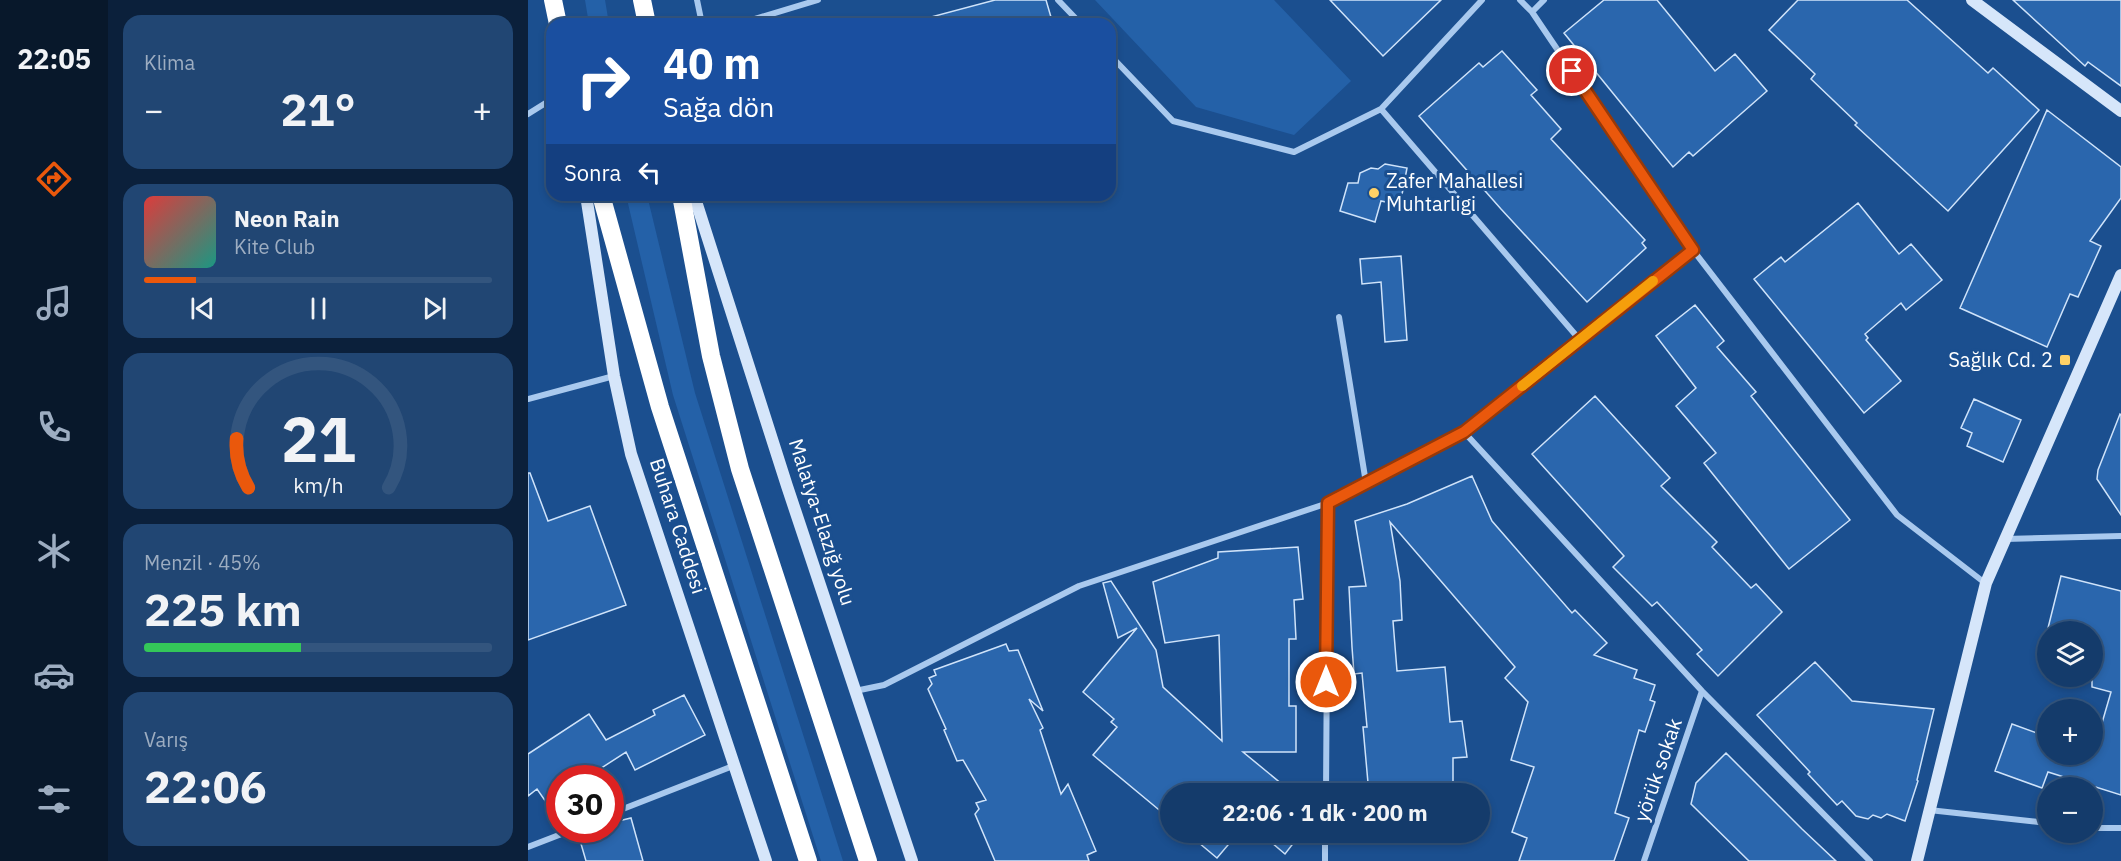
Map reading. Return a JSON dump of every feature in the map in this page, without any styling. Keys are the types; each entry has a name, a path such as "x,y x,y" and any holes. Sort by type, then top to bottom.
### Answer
{"highway":[{"path":"553,0 557,18"},
{"path":"642,0 646,18"},
{"path":"603,201 660,407 808,861"},
{"path":"682,201 711,356 740,469 868,861"}],"main road":[{"path":"1972,0 2121,111"},
{"name":"Buhara Caddesi","path":"586,201 614,376 631,454 766,861"},
{"name":"Malatya-Elazığ yolu","path":"696,201 787,486 912,861"},
{"path":"1917,861 1986,583 2121,275"}],"street":[{"path":"698,0 701,18"},
{"path":"758,18 818,0"},
{"path":"1058,0 1075,18"},
{"path":"1116,61 1173,121 1294,152 1381,109 1482,0"},
{"path":"1520,0 1532,12 1693,250 1897,515 1986,583"},
{"path":"1532,12 1544,0"},
{"path":"528,114 546,103"},
{"path":"1381,109 1580,340"},
{"path":"855,691 884,685 1079,586 1328,503 1464,432 1693,250"},
{"path":"1339,316 1366,483"},
{"path":"528,399 614,376"},
{"path":"1464,432 1702,691 1870,861"},
{"path":"1326,783 1328,503"},
{"path":"2006,538 2121,536"},
{"name":"yörük sokak","path":"1644,861 1702,691"},
{"path":"624,809 733,766"},
{"path":"1928,810 2037,823"},
{"path":"2103,828 2121,828"},
{"path":"528,847 546,840"},
{"path":"1325,843 1325,861"}],"shaded area":[{"path":"585,0 605,0 608,18 588,18"},
{"path":"1095,0 1274,0 1351,81 1294,135 1196,107 1116,22 1116,18 1112,18"},
{"path":"627,201 648,201 695,393 843,861 821,861 673,395"}],"building":[{"path":"995,0 1046,0 1051,18 931,18"},
{"path":"1330,0 1441,0 1383,56"},
{"path":"1604,0 1657,0 1715,71 1735,54 1767,91 1693,156 1689,152 1673,167 1564,33"},
{"path":"1798,0 1907,0 1988,73 1993,68 2039,110 1948,211 1855,125 1857,123 1811,79 1815,74 1769,30"},
{"path":"2013,0 2121,0 2121,86 2088,62 2085,66"},
{"path":"1502,51 1537,90 1531,95 1561,129 1551,139 1645,240 1642,243 1646,248 1587,302 1419,116 1479,63 1483,67"},
{"path":"2047,110 2121,167 2121,198 2090,241 2101,246 2078,297 2070,294 2047,347 1960,308"},
{"name":"Zafer Mahallesi Muhtarligi","path":"1385,164 1407,168 1400,205 1381,201 1375,222 1340,211 1348,183 1358,183 1360,173 1371,168 1378,169"},
{"path":"1858,203 1899,254 1911,244 1942,280 1906,310 1901,303 1865,334 1868,338 1866,340 1901,381 1864,413 1754,279 1781,257 1785,262"},
{"path":"1401,256 1407,340 1385,342 1381,282 1362,284 1360,259"},
{"path":"1695,305 1724,341 1717,347 1756,392 1751,396 1850,520 1789,569 1704,463 1716,453 1676,406 1696,388 1656,336"},
{"path":"1595,396 1670,478 1661,486 1717,542 1712,547 1751,588 1756,584 1782,612 1718,676 1697,654 1702,650 1657,602 1652,606 1613,567 1624,556 1532,454"},
{"path":"1974,399 2021,420 2003,462 1967,446 1972,433 1961,428"},
{"path":"2120,414 2121,515 2097,479 2098,470"},
{"path":"528,473 530,473 548,521 590,506 626,605 528,640"},
{"path":"1472,476 1492,521 1572,613 1575,610 1607,643 1594,655 1637,670 1634,678 1655,685 1650,700 1655,702 1645,732 1639,730 1615,813 1629,818 1614,861 1519,861 1527,838 1512,832 1534,767 1511,760 1528,702 1505,678 1515,667 1390,522 1400,581 1402,620 1393,621 1397,671 1445,667 1450,722 1462,721 1467,757 1453,758 1453,783 1368,783 1363,727 1367,727 1362,673 1354,674 1349,587 1366,586 1355,521 1407,504"},
{"path":"1298,547 1303,599 1294,600 1296,639 1289,639 1289,706 1296,706 1296,752 1243,752 1281,783 1160,783 1160,811 1093,755 1117,727 1111,722 1114,719 1083,692 1137,628 1118,638 1103,583 1111,581 1156,650 1163,687 1222,741 1219,635 1165,643 1153,582 1218,558 1218,552"},
{"path":"2061,576 2121,591 2121,795 2103,789 2103,777 2064,777 2048,772 2046,777 2037,777 2037,786 1995,771 2012,724 2037,733 2037,765 2103,765 2103,720 2111,692 2092,687 2103,687 2103,621 2050,621"},
{"path":"1006,644 1009,651 1018,650 1043,711 1029,699 1043,728 1040,730 1061,794 1068,784 1096,851 1087,855 1089,861 995,861 975,814 979,809 976,803 986,800 963,760 957,761 928,689 932,684 929,678 936,675 934,670"},
{"path":"1815,662 1852,701 1934,709 1918,781 1905,821 1887,814 1881,818 1873,815 1868,819 1856,816 1842,801 1837,805 1757,715"},
{"path":"684,695 705,735 635,770 626,752 606,765 546,765 546,802 537,789 528,796 528,754 589,714 606,740 655,715 653,710"},
{"path":"1726,753 1836,861 1749,861 1691,804 1696,783"},
{"path":"631,818 643,861 586,861 581,843 624,843 624,820"},
{"path":"1199,843 1230,843 1217,858"},
{"path":"1272,843 1294,843 1285,854"}],"slow traffic":[{"path":"1522,386 1653,281"}],"place":[{"name":"Zafer Mahallesi Muhtarligi","path":"1374,193"},
{"name":"Sağlık Cd. 2","path":"2065,360"}],"route":[{"path":"1326,682 1328,503 1464,432 1693,250 1572,71"}]}
